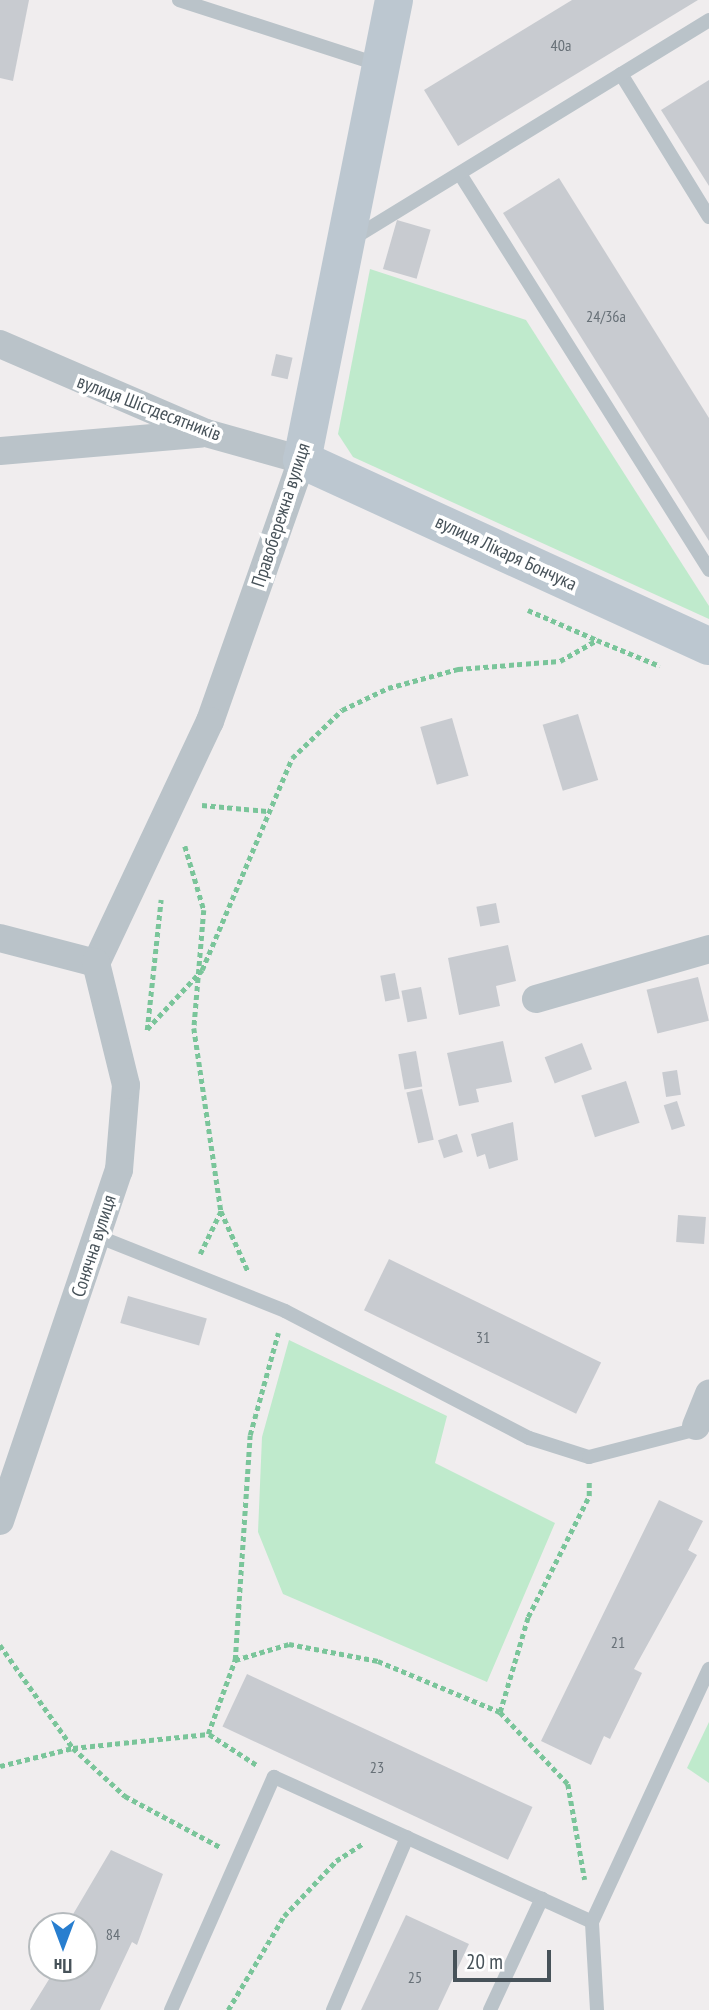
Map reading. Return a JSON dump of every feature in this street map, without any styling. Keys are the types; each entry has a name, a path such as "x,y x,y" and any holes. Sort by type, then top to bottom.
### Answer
{"street":[{"name":"Правобережна вулиця","path":"96,963 210,721 302,460 394,0"},
{"name":"вулиця Шістдесятників","path":"0,344 206,433 302,460"},
{"path":"0,451 206,433"},
{"name":"вулиця Лікаря Бончука","path":"302,460 709,646"},
{"path":"0,938 96,963"},
{"path":"536,999 709,950"},
{"name":"Сонячна вулиця","path":"0,1521 119,1170 126,1085 96,963"},
{"path":"702,1429 709,1394"}],"lane":[{"path":"186,1 381,65"},
{"path":"345,244 709,20"},
{"path":"621,74 709,217"},
{"path":"460,173 709,570"},
{"path":"97,1236 285,1311 529,1438 589,1457 702,1429"},
{"path":"597,2010 592,1922 709,1669"},
{"path":"172,2010 274,1777 592,1922"},
{"path":"332,2010 407,1837"},
{"path":"490,2010 542,1898"}],"path":[{"path":"528,610 672,671"},
{"path":"147,1029 202,970 267,811 292,758 342,710 388,688 458,669 560,661 597,640"},
{"path":"262,1301 221,1211 194,1028 202,970 204,910 172,802 267,811"},
{"path":"144,1042 162,895"},
{"path":"192,1272 221,1211"},
{"path":"208,1734 235,1660 250,1435 285,1311"},
{"path":"500,1712 528,1616 589,1496 589,1457"},
{"path":"235,1660 289,1644 378,1661 500,1712 568,1784 592,1922"},
{"path":"0,1645 73,1748 125,1796 240,1857"},
{"path":"0,1766 73,1748 208,1734 274,1777"},
{"path":"228,2010 284,1916 336,1861 389,1828"}],"green space":[{"path":"370,269 526,320 709,606 709,619 353,457 338,434"},
{"path":"289,1340 447,1416 435,1463 555,1523 487,1682 283,1594 258,1532 262,1437"},
{"path":"709,1722 709,1783 687,1768"}],"building":[{"path":"0,0 29,0 13,81 0,78"},
{"path":"572,0 698,0 458,146 424,90"},
{"path":"709,80 709,186 661,110"},
{"path":"559,178 709,418 709,541 503,213"},
{"path":"397,220 431,230 417,279 383,269"},
{"path":"276,354 293,358 288,379 271,375"},
{"path":"578,714 598,780 563,791 543,725"},
{"path":"452,718 469,776 437,785 420,727"},
{"path":"496,903 500,923 480,926 476,907"},
{"path":"508,945 516,981 496,986 500,1006 459,1015 448,958"},
{"path":"395,973 400,999 385,1001 380,976"},
{"path":"698,977 709,1021 657,1033 647,990"},
{"path":"421,987 427,1018 407,1022 401,991"},
{"path":"503,1041 512,1082 476,1089 479,1102 459,1106 447,1053"},
{"path":"582,1043 592,1069 555,1083 545,1057"},
{"path":"416,1051 422,1086 405,1090 398,1054"},
{"path":"677,1070 681,1095 666,1097 662,1072"},
{"path":"626,1081 640,1123 595,1137 581,1096"},
{"path":"422,1089 434,1140 418,1143 406,1093"},
{"path":"677,1101 685,1126 672,1130 664,1105"},
{"path":"513,1122 518,1160 489,1169 485,1154 477,1157 471,1134"},
{"path":"457,1134 463,1152 444,1158 438,1140"},
{"path":"678,1215 706,1217 704,1244 676,1242"},
{"path":"389,1259 601,1362 576,1414 364,1310"},
{"path":"128,1296 207,1319 199,1346 120,1323"},
{"path":"659,1500 703,1521 688,1550 697,1555 634,1669 642,1673 610,1739 604,1736 591,1765 541,1741"},
{"path":"247,1674 532,1807 508,1860 222,1727"},
{"path":"111,1850 163,1874 137,1945 132,1942 100,2010 30,2010 47,1982 98,1982 98,1912 74,1912"},
{"path":"406,1915 469,1944 438,2010 361,2010"}]}
